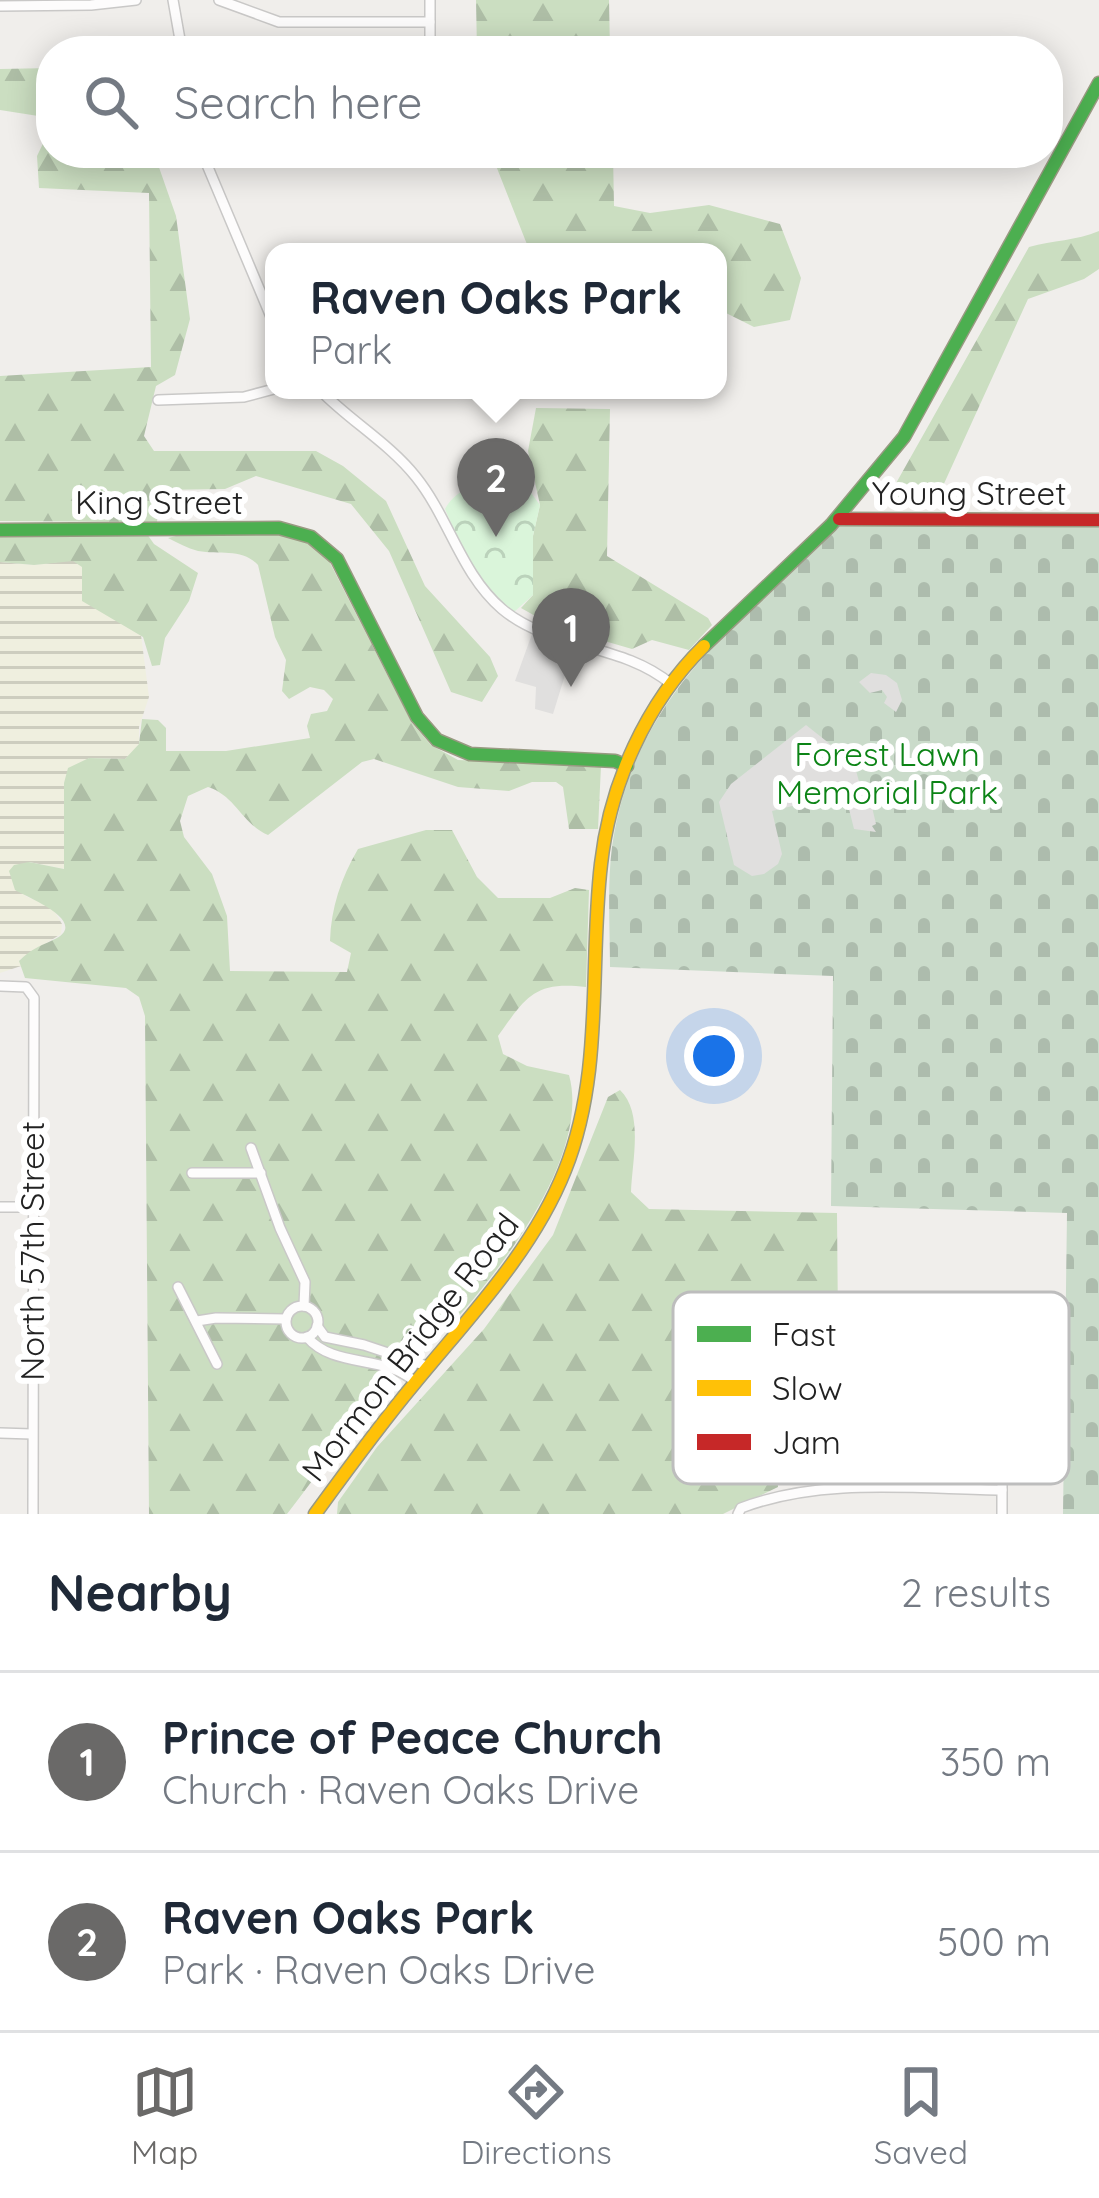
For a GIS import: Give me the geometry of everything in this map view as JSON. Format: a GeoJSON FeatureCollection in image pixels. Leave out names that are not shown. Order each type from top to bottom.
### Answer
{"type":"FeatureCollection","features":[{"type":"Feature","properties":{"kind":"main road","name":"Mormon Bridge Road"},"geometry":{"type":"LineString","coordinates":[[1063,148],[1099,83]]}},
{"type":"Feature","properties":{"kind":"main road","name":"Mormon Bridge Road"},"geometry":{"type":"LineString","coordinates":[[315,1514],[427,1366],[520,1258],[548,1211],[569,1160],[585,1094],[601,861],[607,826],[635,743],[671,684],[839,519],[904,437],[1052,168]]}},
{"type":"Feature","properties":{"kind":"main road","name":"Young Street"},"geometry":{"type":"LineString","coordinates":[[839,519],[1099,520]]}},
{"type":"Feature","properties":{"kind":"main road","name":"King Street"},"geometry":{"type":"LineString","coordinates":[[0,530],[279,528],[316,539],[337,559],[417,717],[435,738],[470,754],[615,761],[627,766]]}},
{"type":"Feature","properties":{"kind":"street"},"geometry":{"type":"LineString","coordinates":[[0,5],[136,0]]}},
{"type":"Feature","properties":{"kind":"street"},"geometry":{"type":"LineString","coordinates":[[173,0],[179,36]]}},
{"type":"Feature","properties":{"kind":"street"},"geometry":{"type":"LineString","coordinates":[[219,0],[279,22],[430,22]]}},
{"type":"Feature","properties":{"kind":"street"},"geometry":{"type":"LineString","coordinates":[[430,0],[430,36]]}},
{"type":"Feature","properties":{"kind":"street"},"geometry":{"type":"LineString","coordinates":[[208,168],[265,303]]}},
{"type":"Feature","properties":{"kind":"street"},"geometry":{"type":"LineString","coordinates":[[158,400],[244,397],[265,391]]}},
{"type":"Feature","properties":{"kind":"street"},"geometry":{"type":"LineString","coordinates":[[330,399],[414,473],[466,565],[502,608],[541,631],[632,659],[671,684]]}},
{"type":"Feature","properties":{"kind":"street","name":"North 57th Street"},"geometry":{"type":"LineString","coordinates":[[0,986],[29,989],[34,998],[33,1514]]}},
{"type":"Feature","properties":{"kind":"street"},"geometry":{"type":"LineString","coordinates":[[251,1148],[304,1282],[304,1306]]}},
{"type":"Feature","properties":{"kind":"street"},"geometry":{"type":"LineString","coordinates":[[193,1173],[260,1172]]}},
{"type":"Feature","properties":{"kind":"street"},"geometry":{"type":"LineString","coordinates":[[0,1207],[32,1208]]}},
{"type":"Feature","properties":{"kind":"street"},"geometry":{"type":"LineString","coordinates":[[178,1287],[217,1364]]}},
{"type":"Feature","properties":{"kind":"street"},"geometry":{"type":"LineString","coordinates":[[415,1382],[398,1370],[328,1353],[307,1337],[291,1334],[286,1319],[291,1310],[304,1306],[314,1312],[325,1336],[427,1366]]}},
{"type":"Feature","properties":{"kind":"street"},"geometry":{"type":"LineString","coordinates":[[197,1322],[286,1319]]}},
{"type":"Feature","properties":{"kind":"street"},"geometry":{"type":"LineString","coordinates":[[307,1337],[317,1326]]}},
{"type":"Feature","properties":{"kind":"street"},"geometry":{"type":"LineString","coordinates":[[0,1433],[32,1434]]}},
{"type":"Feature","properties":{"kind":"street"},"geometry":{"type":"LineString","coordinates":[[1001,1484],[1001,1514]]}},
{"type":"Feature","properties":{"kind":"street"},"geometry":{"type":"LineString","coordinates":[[738,1513],[755,1502],[808,1490],[1001,1490]]}},
{"type":"Feature","properties":{"kind":"green space"},"geometry":{"type":"Polygon","coordinates":[[[476,0],[609,0],[610,36],[477,36],[476,0]]]}},
{"type":"Feature","properties":{"kind":"green space"},"geometry":{"type":"Polygon","coordinates":[[[36,68],[36,116],[0,110],[0,69],[36,68]]]}},
{"type":"Feature","properties":{"kind":"green space"},"geometry":{"type":"Polygon","coordinates":[[[38,168],[159,168],[176,216],[190,319],[175,375],[156,386],[144,436],[154,451],[316,451],[343,466],[386,501],[425,586],[490,657],[498,676],[482,702],[451,692],[389,551],[351,504],[256,476],[225,489],[160,490],[157,522],[0,521],[0,376],[151,367],[149,193],[39,188],[38,168]]]}},
{"type":"Feature","properties":{"kind":"green space"},"geometry":{"type":"Polygon","coordinates":[[[497,168],[613,168],[614,206],[650,213],[709,205],[780,224],[801,278],[790,320],[754,327],[727,314],[727,243],[526,243],[497,168]]]}},
{"type":"Feature","properties":{"kind":"green space"},"geometry":{"type":"Polygon","coordinates":[[[1099,231],[1099,269],[1028,299],[937,499],[886,501],[1029,247],[1099,231]]]}},
{"type":"Feature","properties":{"kind":"green space"},"geometry":{"type":"Polygon","coordinates":[[[536,408],[610,409],[607,556],[708,618],[712,625],[689,650],[652,640],[632,649],[553,626],[521,608],[533,595],[533,536],[540,505],[528,451],[536,408]]]}},
{"type":"Feature","properties":{"kind":"green space"},"geometry":{"type":"Polygon","coordinates":[[[499,462],[510,464],[540,505],[533,536],[533,595],[514,612],[473,565],[445,509],[499,462]]]}},
{"type":"Feature","properties":{"kind":"green space","name":"Forest Lawn Memorial Park"},"geometry":{"type":"Polygon","coordinates":[[[843,523],[1099,524],[1099,1514],[1063,1514],[1063,1484],[1069,1484],[1067,1213],[831,1206],[833,976],[610,967],[612,847],[624,794],[642,746],[667,704],[730,628],[843,523]]]}},
{"type":"Feature","properties":{"kind":"green space"},"geometry":{"type":"Polygon","coordinates":[[[0,534],[147,534],[154,544],[198,573],[189,601],[165,638],[160,665],[152,666],[143,637],[82,601],[82,567],[73,561],[0,562],[0,534]]]}},
{"type":"Feature","properties":{"kind":"green space"},"geometry":{"type":"Polygon","coordinates":[[[278,535],[313,546],[327,557],[412,723],[431,745],[458,760],[601,766],[598,829],[569,829],[563,787],[556,782],[532,782],[509,791],[458,787],[374,759],[362,762],[268,835],[218,791],[208,787],[188,796],[180,821],[184,837],[212,874],[227,916],[230,971],[347,972],[351,953],[330,941],[331,929],[338,894],[358,849],[426,830],[452,830],[477,877],[498,898],[550,898],[575,888],[589,890],[586,987],[554,987],[533,995],[498,1036],[503,1054],[527,1066],[569,1075],[572,1108],[552,1180],[484,1285],[371,1405],[287,1514],[149,1514],[145,1016],[139,997],[126,988],[25,978],[19,961],[63,933],[65,925],[52,910],[15,890],[9,871],[29,862],[64,869],[68,768],[89,758],[125,759],[139,744],[142,719],[158,720],[166,728],[166,751],[226,751],[310,738],[311,714],[327,711],[333,699],[324,690],[310,687],[289,699],[282,691],[286,660],[275,637],[258,565],[245,556],[198,551],[168,538],[278,535]]]}},
{"type":"Feature","properties":{"kind":"green space"},"geometry":{"type":"Polygon","coordinates":[[[73,560],[82,566],[116,620],[141,635],[149,697],[139,744],[132,753],[125,759],[89,758],[64,783],[65,869],[29,862],[25,896],[52,907],[62,924],[61,934],[19,960],[21,966],[0,973],[0,562],[34,565],[73,560]]]}},
{"type":"Feature","properties":{"kind":"green space"},"geometry":{"type":"Polygon","coordinates":[[[620,1090],[632,1111],[631,1192],[649,1209],[837,1213],[838,1292],[673,1292],[673,1484],[778,1487],[723,1514],[337,1514],[338,1502],[377,1447],[484,1329],[553,1235],[608,1097],[620,1090]]]}},
{"type":"Feature","properties":{"kind":"shaded area"},"geometry":{"type":"Polygon","coordinates":[[[532,634],[574,646],[553,714],[535,709],[536,687],[515,681],[532,634]]]}},
{"type":"Feature","properties":{"kind":"shaded area"},"geometry":{"type":"Polygon","coordinates":[[[871,673],[897,683],[902,700],[896,712],[884,703],[887,697],[882,690],[870,693],[859,682],[871,673]]]}},
{"type":"Feature","properties":{"kind":"shaded area"},"geometry":{"type":"Polygon","coordinates":[[[806,725],[854,763],[861,789],[868,790],[876,832],[854,829],[845,793],[772,811],[782,854],[778,864],[752,876],[734,865],[719,802],[731,784],[806,725]]]}},
{"type":"Feature","properties":{"kind":"traffic: fast"},"geometry":{"type":"LineString","coordinates":[[1063,148],[1099,83]]}},
{"type":"Feature","properties":{"kind":"traffic: fast"},"geometry":{"type":"LineString","coordinates":[[704,646],[831,525],[904,437],[1052,168]]}},
{"type":"Feature","properties":{"kind":"traffic: fast"},"geometry":{"type":"LineString","coordinates":[[0,530],[279,528],[311,537],[337,559],[417,717],[437,740],[470,754],[615,761],[627,766]]}},
{"type":"Feature","properties":{"kind":"traffic: slow"},"geometry":{"type":"LineString","coordinates":[[315,1514],[518,1256],[552,1200],[577,1133],[585,1095],[601,864],[613,804],[648,719],[704,646]]}},
{"type":"Feature","properties":{"kind":"traffic: jam"},"geometry":{"type":"LineString","coordinates":[[839,519],[1099,520]]}},
{"type":"Feature","properties":{"kind":"place","name":"Raven Oaks Park"},"geometry":{"type":"Point","coordinates":[496,537]}},
{"type":"Feature","properties":{"kind":"place","name":"Prince of Peace Church"},"geometry":{"type":"Point","coordinates":[571,687]}}]}
